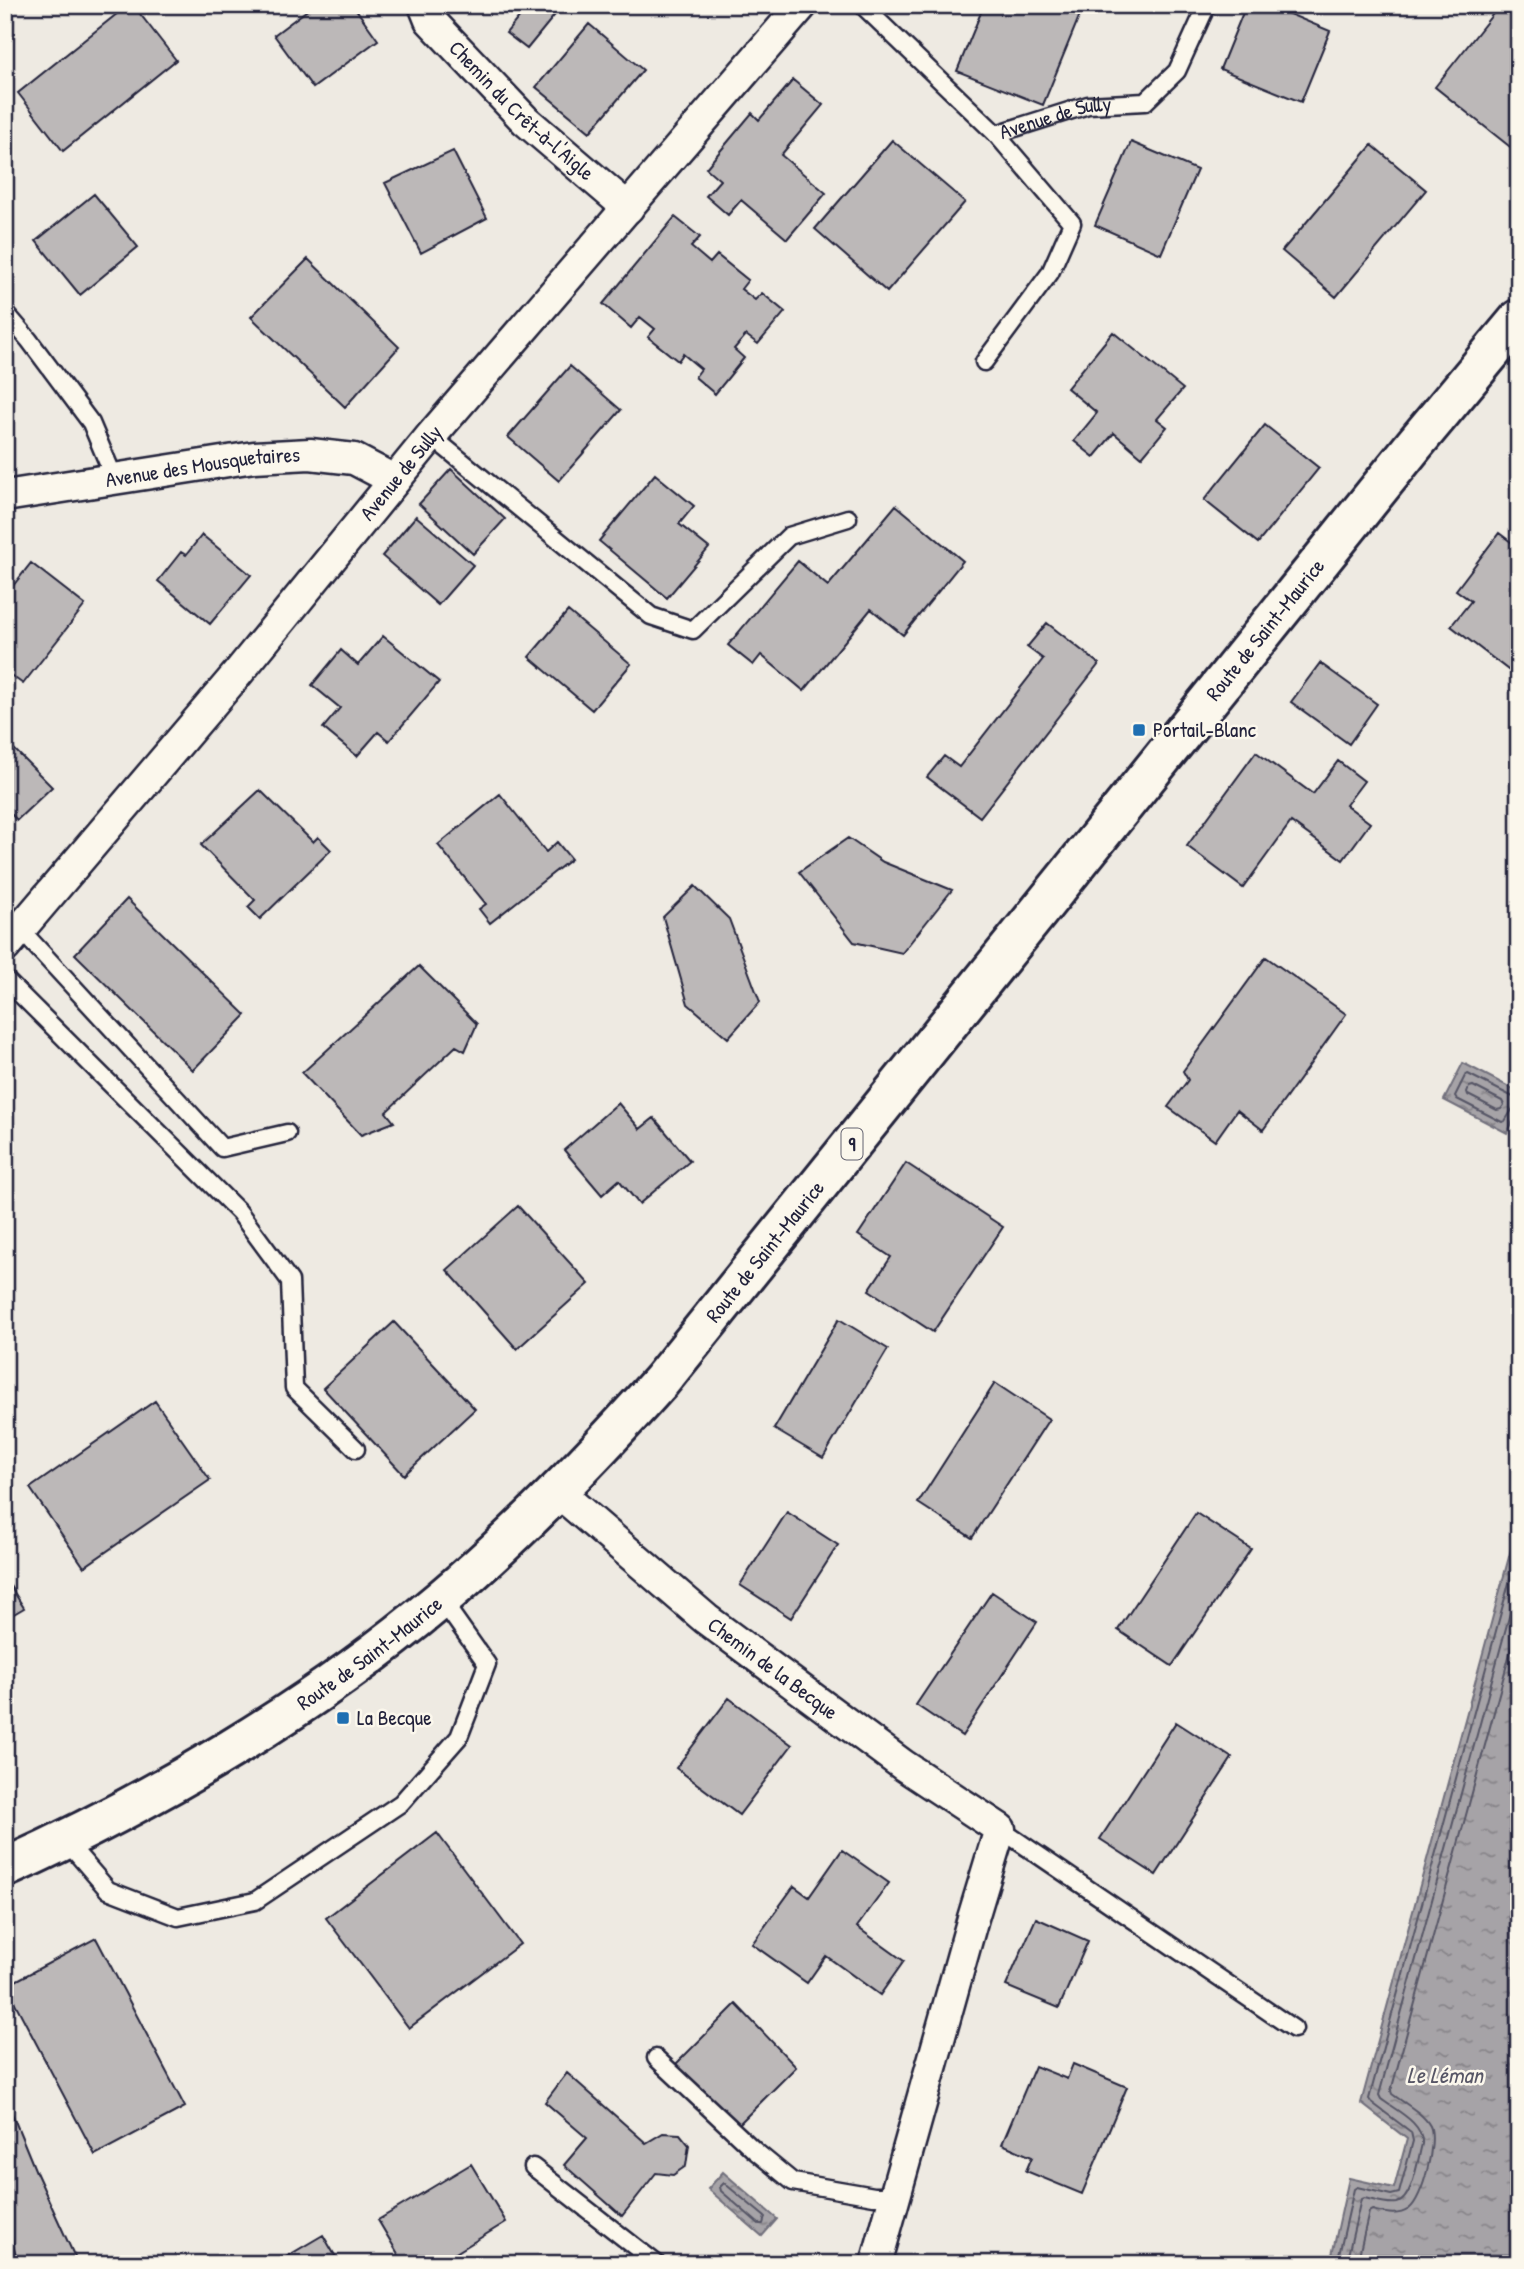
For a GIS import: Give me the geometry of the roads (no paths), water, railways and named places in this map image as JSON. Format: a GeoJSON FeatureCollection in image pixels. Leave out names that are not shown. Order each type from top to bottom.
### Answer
{"type":"FeatureCollection","features":[{"type":"Feature","properties":{"kind":"main road","name":"Route de Saint-Maurice"},"geometry":{"type":"LineString","coordinates":[[5,1868],[66,1841],[137,1804],[267,1726],[332,1682],[441,1599],[558,1492],[661,1381],[1519,318]]}},
{"type":"Feature","properties":{"kind":"street","name":"Chemin du Crêt-à-l'Aigle"},"geometry":{"type":"LineString","coordinates":[[424,5],[430,20],[524,120],[628,208]]}},
{"type":"Feature","properties":{"kind":"street","name":"Avenue de Sully"},"geometry":{"type":"LineString","coordinates":[[13,938],[238,674],[431,436],[802,5]]}},
{"type":"Feature","properties":{"kind":"street","name":"Avenue des Mousquetaires"},"geometry":{"type":"LineString","coordinates":[[5,496],[254,457],[310,454],[355,459],[394,480]]}},
{"type":"Feature","properties":{"kind":"street","name":"Chemin de la Becque"},"geometry":{"type":"LineString","coordinates":[[558,1492],[706,1619],[903,1765],[1000,1829]]}},
{"type":"Feature","properties":{"kind":"street"},"geometry":{"type":"LineString","coordinates":[[876,2264],[1000,1829]]}},
{"type":"Feature","properties":{"kind":"lane","name":"Avenue de Sully"},"geometry":{"type":"LineString","coordinates":[[862,5],[996,134],[1088,104],[1145,102],[1178,71],[1207,5]]}},
{"type":"Feature","properties":{"kind":"lane"},"geometry":{"type":"LineString","coordinates":[[984,362],[1050,273],[1072,223],[996,134]]}},
{"type":"Feature","properties":{"kind":"lane"},"geometry":{"type":"LineString","coordinates":[[5,312],[92,423],[115,480]]}},
{"type":"Feature","properties":{"kind":"lane"},"geometry":{"type":"LineString","coordinates":[[431,436],[652,616],[693,630],[789,536],[848,518]]}},
{"type":"Feature","properties":{"kind":"lane"},"geometry":{"type":"LineString","coordinates":[[13,938],[222,1148],[287,1133]]}},
{"type":"Feature","properties":{"kind":"lane"},"geometry":{"type":"LineString","coordinates":[[5,979],[239,1212],[290,1280],[294,1388],[356,1449]]}},
{"type":"Feature","properties":{"kind":"lane"},"geometry":{"type":"LineString","coordinates":[[66,1841],[108,1890],[178,1917],[255,1901],[401,1803],[459,1737],[487,1664],[441,1599]]}},
{"type":"Feature","properties":{"kind":"lane","name":"Chemin de la Becque"},"geometry":{"type":"LineString","coordinates":[[1000,1829],[1294,2029]]}},
{"type":"Feature","properties":{"kind":"lane"},"geometry":{"type":"LineString","coordinates":[[656,2058],[754,2150],[793,2182],[874,2196],[895,2196]]}},
{"type":"Feature","properties":{"kind":"lane"},"geometry":{"type":"LineString","coordinates":[[533,2167],[657,2264]]}},
{"type":"Feature","properties":{"kind":"water"},"geometry":{"type":"Polygon","coordinates":[[[1463,1063],[1519,1092],[1519,1110],[1507,1133],[1444,1100],[1463,1063]]]}},
{"type":"Feature","properties":{"kind":"water","name":"Le Léman"},"geometry":{"type":"Polygon","coordinates":[[[1519,1520],[1519,2264],[1330,2264],[1349,2178],[1394,2188],[1407,2139],[1361,2103],[1519,1520]]]}},
{"type":"Feature","properties":{"kind":"water"},"geometry":{"type":"Polygon","coordinates":[[[723,2172],[777,2219],[762,2236],[708,2189],[723,2172]]]}},
{"type":"Feature","properties":{"kind":"place","name":"Portail-Blanc"},"geometry":{"type":"Point","coordinates":[1139,730]}},
{"type":"Feature","properties":{"kind":"place","name":"La Becque"},"geometry":{"type":"Point","coordinates":[343,1718]}}]}
